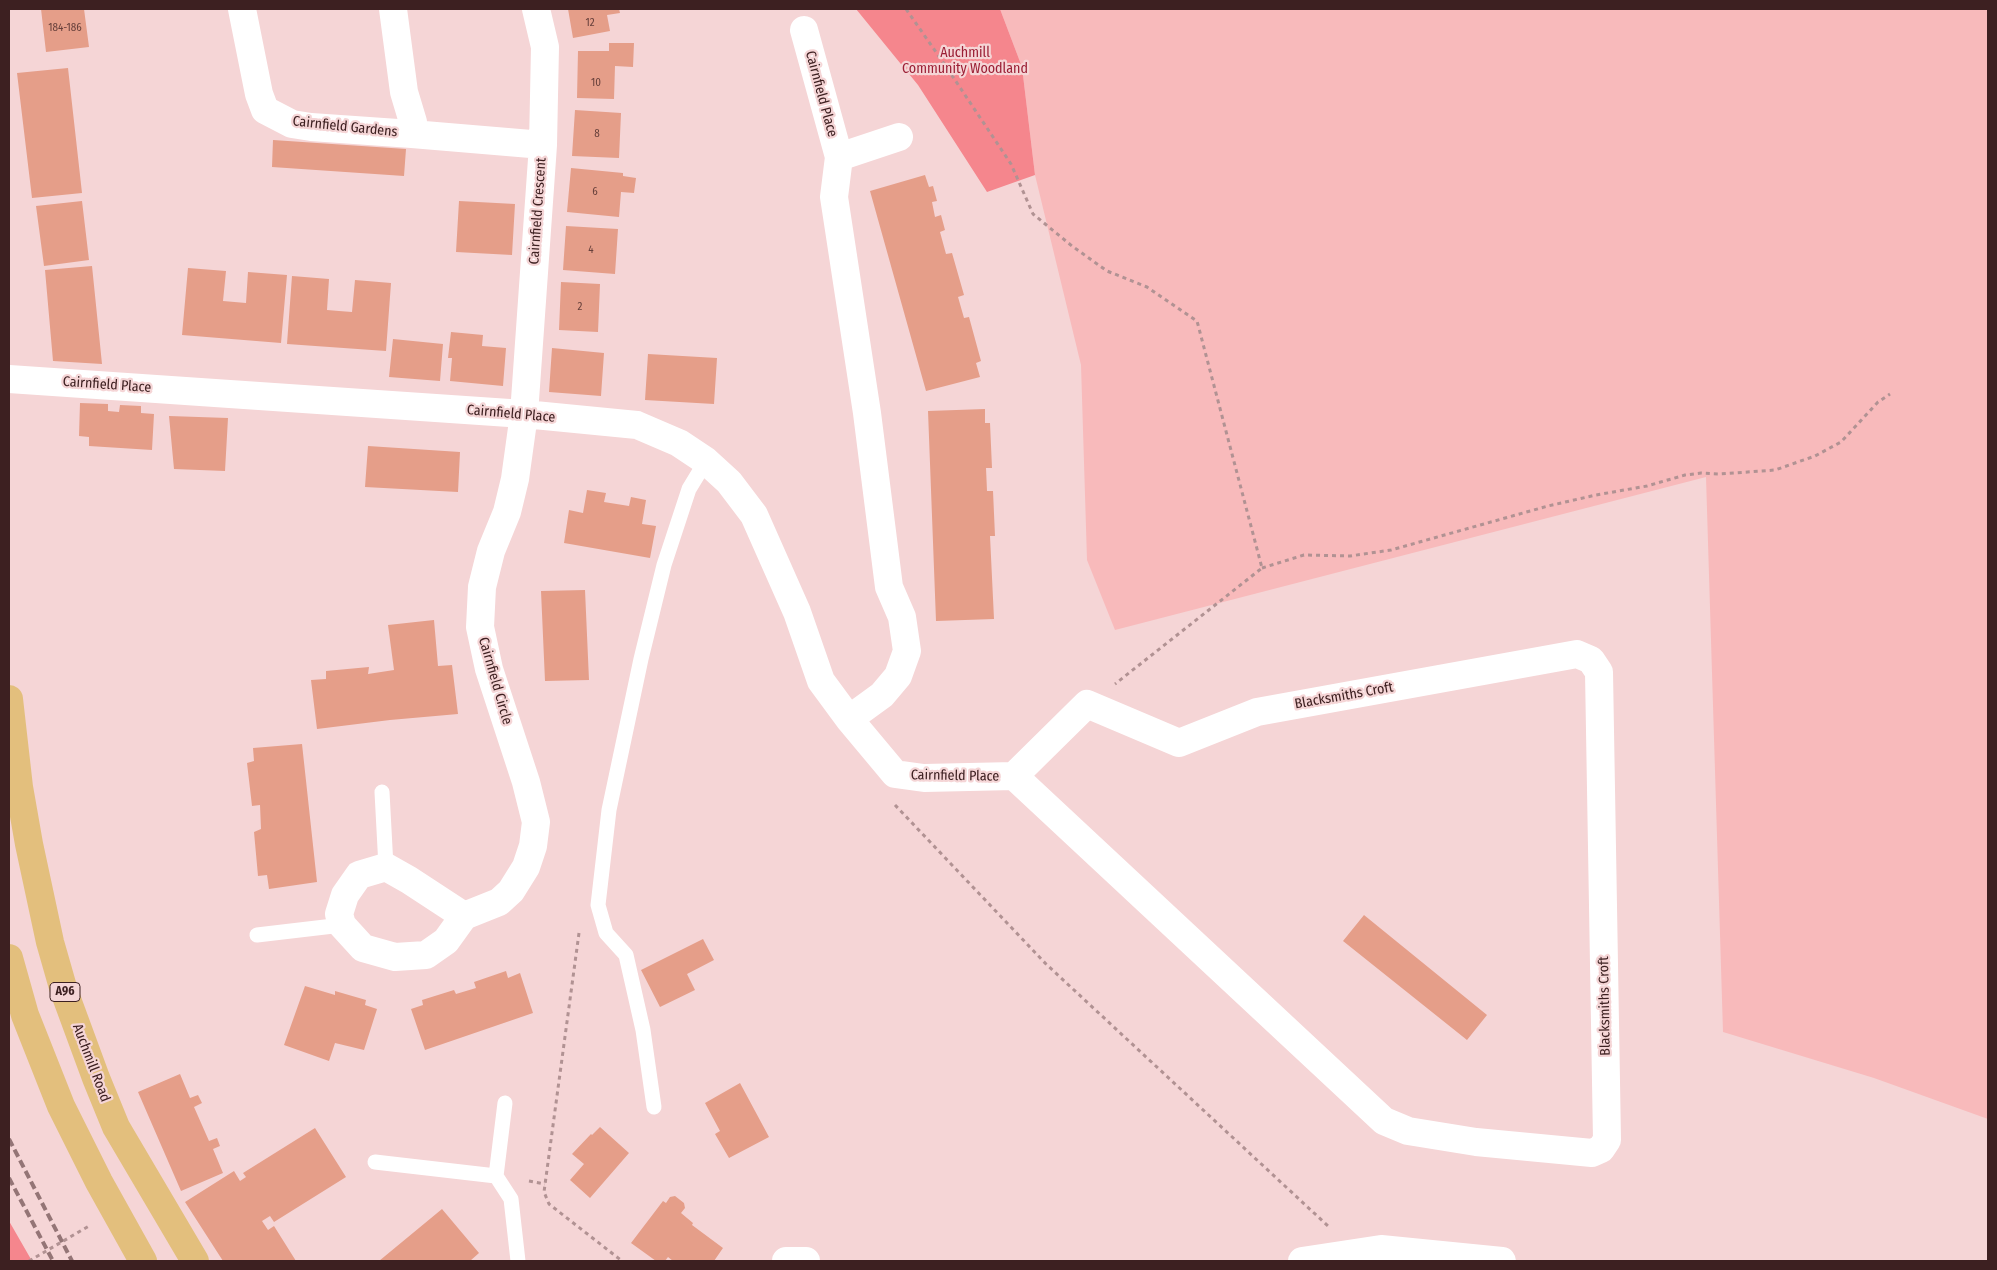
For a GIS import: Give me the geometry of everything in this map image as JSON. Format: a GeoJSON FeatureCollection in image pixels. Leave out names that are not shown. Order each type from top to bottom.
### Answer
{"type":"FeatureCollection","features":[{"type":"Feature","properties":{"kind":"main road","name":"Auchmill Road"},"geometry":{"type":"LineString","coordinates":[[9,698],[19,787],[30,853],[50,942],[64,991],[116,1127],[194,1261]]}},
{"type":"Feature","properties":{"kind":"main road"},"geometry":{"type":"LineString","coordinates":[[9,958],[25,1015],[61,1106],[90,1166],[143,1261]]}},
{"type":"Feature","properties":{"kind":"street","name":"Cairnfield Gardens"},"geometry":{"type":"LineString","coordinates":[[242,9],[259,94],[265,110],[292,124],[543,145]]}},
{"type":"Feature","properties":{"kind":"street","name":"Cairnfield Gardens"},"geometry":{"type":"LineString","coordinates":[[393,9],[404,92],[413,122],[412,134]]}},
{"type":"Feature","properties":{"kind":"street","name":"Cairnfield Crescent"},"geometry":{"type":"LineString","coordinates":[[524,414],[543,145],[545,46],[536,9]]}},
{"type":"Feature","properties":{"kind":"street","name":"Cairnfield Place"},"geometry":{"type":"LineString","coordinates":[[804,30],[839,157],[834,197],[867,413],[889,588],[902,617],[907,651],[898,676],[882,695],[849,719]]}},
{"type":"Feature","properties":{"kind":"street"},"geometry":{"type":"LineString","coordinates":[[839,157],[899,137]]}},
{"type":"Feature","properties":{"kind":"street","name":"Cairnfield Place"},"geometry":{"type":"LineString","coordinates":[[9,379],[524,414],[637,425],[679,443],[706,461],[729,482],[754,515],[797,612],[821,681],[849,719],[896,774],[924,778],[1014,776],[1087,704]]}},
{"type":"Feature","properties":{"kind":"street","name":"Cairnfield Circle"},"geometry":{"type":"LineString","coordinates":[[464,916],[499,902],[511,891],[526,867],[533,846],[536,822],[526,782],[489,669],[480,627],[482,587],[491,551],[507,512],[515,479],[524,414]]}},
{"type":"Feature","properties":{"kind":"street","name":"Blacksmiths Croft"},"geometry":{"type":"LineString","coordinates":[[1014,776],[1384,1121],[1408,1131],[1476,1142],[1592,1153],[1601,1148],[1608,1140],[1600,682],[1599,672],[1591,660],[1577,654],[1257,712],[1179,743],[1087,704]]}},
{"type":"Feature","properties":{"kind":"street"},"geometry":{"type":"LineString","coordinates":[[386,867],[464,916],[446,941],[426,955],[395,957],[363,948],[342,925],[339,914],[345,895],[359,875],[386,867]]}},
{"type":"Feature","properties":{"kind":"street"},"geometry":{"type":"LineString","coordinates":[[1302,1261],[1369,1251],[1502,1261]]}},
{"type":"Feature","properties":{"kind":"street"},"geometry":{"type":"LineString","coordinates":[[786,1261],[806,1261]]}},
{"type":"Feature","properties":{"kind":"lane"},"geometry":{"type":"LineString","coordinates":[[654,1107],[643,1030],[626,955],[606,932],[598,905],[608,810],[643,650],[664,565],[689,489],[706,461]]}},
{"type":"Feature","properties":{"kind":"lane"},"geometry":{"type":"LineString","coordinates":[[382,792],[386,867]]}},
{"type":"Feature","properties":{"kind":"lane"},"geometry":{"type":"LineString","coordinates":[[257,935],[342,925]]}},
{"type":"Feature","properties":{"kind":"lane"},"geometry":{"type":"LineString","coordinates":[[505,1103],[496,1176],[512,1198],[518,1261]]}},
{"type":"Feature","properties":{"kind":"lane"},"geometry":{"type":"LineString","coordinates":[[375,1162],[496,1176]]}},
{"type":"Feature","properties":{"kind":"path"},"geometry":{"type":"LineString","coordinates":[[906,9],[1011,164],[1034,214],[1072,246],[1107,271],[1147,287],[1198,321],[1262,568]]}},
{"type":"Feature","properties":{"kind":"path"},"geometry":{"type":"LineString","coordinates":[[1087,704],[1262,568],[1304,555],[1350,556],[1391,550],[1548,506],[1647,486],[1685,475],[1775,470],[1815,456],[1841,442],[1878,402],[1890,394]]}},
{"type":"Feature","properties":{"kind":"path"},"geometry":{"type":"LineString","coordinates":[[896,774],[884,794],[1046,964],[1369,1251]]}},
{"type":"Feature","properties":{"kind":"path"},"geometry":{"type":"LineString","coordinates":[[598,905],[581,922],[544,1192],[549,1204],[622,1261]]}},
{"type":"Feature","properties":{"kind":"path"},"geometry":{"type":"LineString","coordinates":[[29,1261],[98,1221]]}},
{"type":"Feature","properties":{"kind":"shaded area"},"geometry":{"type":"Polygon","coordinates":[[[1000,9],[1988,9],[1988,1119],[1874,1078],[1723,1032],[1706,477],[1115,630],[1087,560],[1081,365],[1035,175],[1022,67],[1000,9]]]}},
{"type":"Feature","properties":{"kind":"green space","name":"Auchmill Community Woodland"},"geometry":{"type":"Polygon","coordinates":[[[856,9],[1000,9],[1022,67],[1035,175],[987,192],[918,85],[856,9]]]}},
{"type":"Feature","properties":{"kind":"green space"},"geometry":{"type":"Polygon","coordinates":[[[9,1221],[32,1261],[9,1261],[9,1221]]]}},
{"type":"Feature","properties":{"kind":"building"},"geometry":{"type":"Polygon","coordinates":[[[41,9],[84,9],[89,47],[46,52],[41,9]]]}},
{"type":"Feature","properties":{"kind":"building"},"geometry":{"type":"Polygon","coordinates":[[[568,9],[619,9],[620,13],[607,15],[610,31],[573,38],[568,9]]]}},
{"type":"Feature","properties":{"kind":"building"},"geometry":{"type":"Polygon","coordinates":[[[609,43],[634,43],[633,67],[615,66],[614,99],[577,98],[578,51],[609,51],[609,43]]]}},
{"type":"Feature","properties":{"kind":"building"},"geometry":{"type":"Polygon","coordinates":[[[68,68],[82,193],[32,198],[17,73],[68,68]]]}},
{"type":"Feature","properties":{"kind":"building"},"geometry":{"type":"Polygon","coordinates":[[[575,110],[621,113],[619,158],[572,156],[575,110]]]}},
{"type":"Feature","properties":{"kind":"building"},"geometry":{"type":"Polygon","coordinates":[[[273,140],[406,149],[404,176],[272,167],[273,140]]]}},
{"type":"Feature","properties":{"kind":"building"},"geometry":{"type":"Polygon","coordinates":[[[571,168],[623,173],[623,176],[636,178],[634,193],[621,192],[619,217],[567,212],[571,168]]]}},
{"type":"Feature","properties":{"kind":"building"},"geometry":{"type":"Polygon","coordinates":[[[925,175],[929,187],[933,186],[937,201],[932,202],[935,217],[941,215],[945,230],[940,232],[946,254],[952,253],[964,295],[958,297],[964,318],[969,317],[981,361],[976,363],[980,377],[926,391],[870,191],[925,175]]]}},
{"type":"Feature","properties":{"kind":"building"},"geometry":{"type":"Polygon","coordinates":[[[82,201],[89,260],[44,266],[36,206],[82,201]]]}},
{"type":"Feature","properties":{"kind":"building"},"geometry":{"type":"Polygon","coordinates":[[[459,201],[515,204],[512,255],[456,252],[459,201]]]}},
{"type":"Feature","properties":{"kind":"building"},"geometry":{"type":"Polygon","coordinates":[[[566,226],[618,229],[615,274],[563,270],[566,226]]]}},
{"type":"Feature","properties":{"kind":"building"},"geometry":{"type":"Polygon","coordinates":[[[92,266],[102,364],[53,361],[45,270],[92,266]]]}},
{"type":"Feature","properties":{"kind":"building"},"geometry":{"type":"Polygon","coordinates":[[[188,268],[226,271],[223,301],[246,303],[248,272],[287,275],[281,343],[182,335],[188,268]]]}},
{"type":"Feature","properties":{"kind":"building"},"geometry":{"type":"Polygon","coordinates":[[[292,276],[329,279],[327,310],[352,312],[355,280],[391,283],[386,351],[287,344],[292,276]]]}},
{"type":"Feature","properties":{"kind":"building"},"geometry":{"type":"Polygon","coordinates":[[[561,282],[600,284],[598,332],[559,330],[561,282]]]}},
{"type":"Feature","properties":{"kind":"building"},"geometry":{"type":"Polygon","coordinates":[[[451,332],[483,335],[482,346],[506,348],[503,386],[450,381],[452,358],[448,358],[451,332]]]}},
{"type":"Feature","properties":{"kind":"building"},"geometry":{"type":"Polygon","coordinates":[[[393,339],[443,344],[440,381],[389,377],[393,339]]]}},
{"type":"Feature","properties":{"kind":"building"},"geometry":{"type":"Polygon","coordinates":[[[552,348],[604,353],[601,396],[549,392],[552,348]]]}},
{"type":"Feature","properties":{"kind":"building"},"geometry":{"type":"Polygon","coordinates":[[[648,354],[717,358],[714,404],[645,400],[648,354]]]}},
{"type":"Feature","properties":{"kind":"building"},"geometry":{"type":"Polygon","coordinates":[[[80,403],[108,404],[108,411],[119,412],[120,405],[141,406],[141,413],[154,414],[152,450],[89,446],[89,437],[79,436],[80,403]]]}},
{"type":"Feature","properties":{"kind":"building"},"geometry":{"type":"Polygon","coordinates":[[[985,409],[985,423],[990,423],[992,468],[986,468],[987,491],[993,491],[995,536],[990,536],[994,619],[936,621],[928,411],[985,409]]]}},
{"type":"Feature","properties":{"kind":"building"},"geometry":{"type":"Polygon","coordinates":[[[169,416],[228,418],[225,471],[174,469],[169,416]]]}},
{"type":"Feature","properties":{"kind":"building"},"geometry":{"type":"Polygon","coordinates":[[[368,446],[460,452],[458,492],[365,487],[368,446]]]}},
{"type":"Feature","properties":{"kind":"building"},"geometry":{"type":"Polygon","coordinates":[[[587,490],[606,493],[604,502],[629,506],[631,497],[646,500],[642,524],[656,526],[650,558],[564,543],[569,510],[583,513],[587,490]]]}},
{"type":"Feature","properties":{"kind":"building"},"geometry":{"type":"Polygon","coordinates":[[[585,590],[589,680],[545,681],[541,591],[585,590]]]}},
{"type":"Feature","properties":{"kind":"building"},"geometry":{"type":"Polygon","coordinates":[[[434,620],[438,666],[452,665],[458,714],[317,729],[311,680],[326,679],[326,671],[369,667],[368,674],[394,670],[388,625],[434,620]]]}},
{"type":"Feature","properties":{"kind":"building"},"geometry":{"type":"Polygon","coordinates":[[[302,744],[317,882],[269,889],[267,875],[258,876],[254,832],[261,829],[260,805],[252,806],[247,763],[254,761],[253,748],[302,744]]]}},
{"type":"Feature","properties":{"kind":"building"},"geometry":{"type":"Polygon","coordinates":[[[1364,915],[1487,1015],[1467,1040],[1343,941],[1364,915]]]}},
{"type":"Feature","properties":{"kind":"building"},"geometry":{"type":"Polygon","coordinates":[[[703,939],[714,960],[687,974],[695,990],[660,1007],[641,970],[703,939]]]}},
{"type":"Feature","properties":{"kind":"building"},"geometry":{"type":"Polygon","coordinates":[[[506,971],[508,978],[520,973],[533,1013],[425,1050],[411,1009],[423,1005],[422,1000],[454,990],[456,994],[476,988],[474,982],[506,971]]]}},
{"type":"Feature","properties":{"kind":"building"},"geometry":{"type":"Polygon","coordinates":[[[305,986],[335,995],[335,991],[366,1000],[365,1005],[377,1009],[364,1050],[335,1043],[329,1061],[284,1045],[305,986]]]}},
{"type":"Feature","properties":{"kind":"building"},"geometry":{"type":"Polygon","coordinates":[[[180,1074],[190,1098],[198,1095],[202,1103],[194,1107],[209,1141],[217,1138],[220,1146],[213,1149],[223,1173],[181,1191],[138,1092],[180,1074]]]}},
{"type":"Feature","properties":{"kind":"building"},"geometry":{"type":"Polygon","coordinates":[[[740,1083],[769,1137],[729,1158],[715,1134],[720,1131],[705,1103],[740,1083]]]}},
{"type":"Feature","properties":{"kind":"building"},"geometry":{"type":"Polygon","coordinates":[[[600,1127],[629,1153],[590,1198],[570,1180],[584,1164],[572,1154],[600,1127]]]}},
{"type":"Feature","properties":{"kind":"building"},"geometry":{"type":"Polygon","coordinates":[[[315,1128],[346,1177],[274,1222],[270,1216],[262,1221],[268,1230],[274,1226],[296,1261],[223,1261],[185,1202],[234,1171],[240,1181],[246,1177],[243,1173],[315,1128]]]}},
{"type":"Feature","properties":{"kind":"building"},"geometry":{"type":"Polygon","coordinates":[[[675,1196],[684,1203],[685,1208],[681,1213],[693,1223],[692,1225],[723,1248],[714,1261],[673,1261],[668,1257],[665,1261],[656,1261],[631,1243],[663,1201],[666,1203],[670,1197],[675,1196]]]}},
{"type":"Feature","properties":{"kind":"building"},"geometry":{"type":"Polygon","coordinates":[[[442,1209],[479,1253],[470,1261],[379,1261],[442,1209]]]}},
{"type":"Feature","properties":{"kind":"railway"},"geometry":{"type":"LineString","coordinates":[[9,1139],[72,1261]]}},
{"type":"Feature","properties":{"kind":"railway"},"geometry":{"type":"LineString","coordinates":[[9,1178],[53,1261]]}}]}
